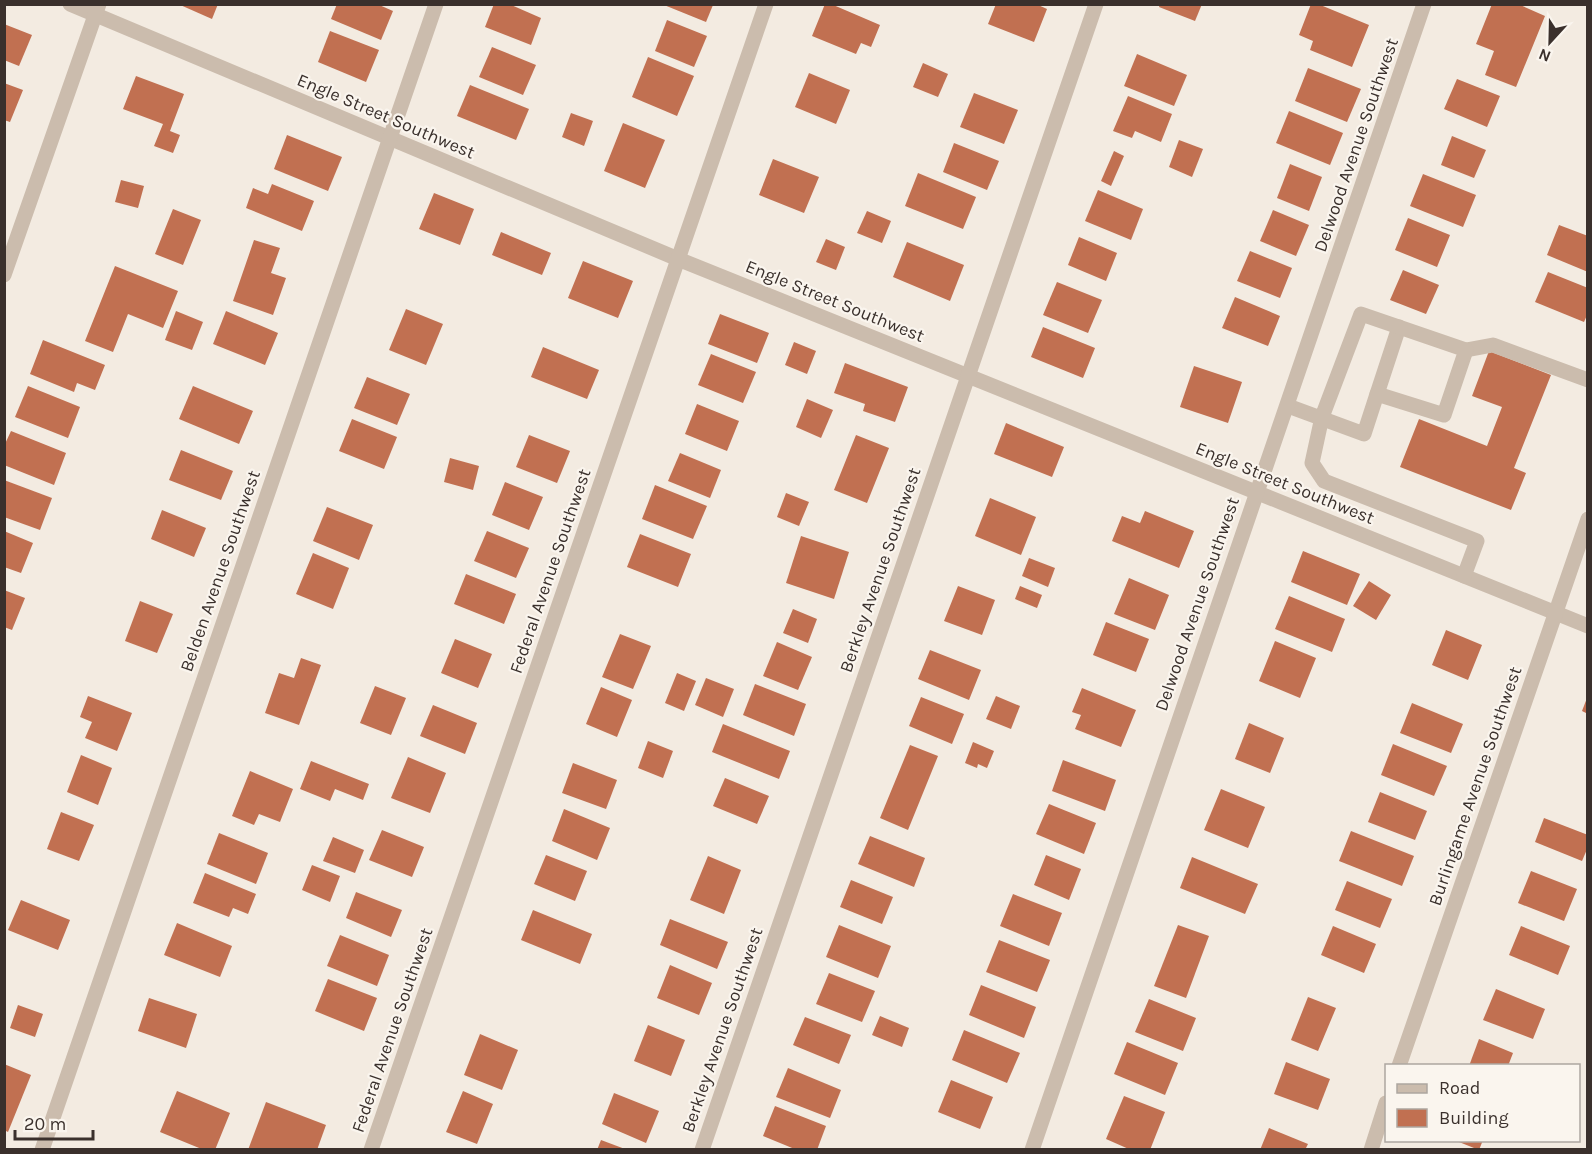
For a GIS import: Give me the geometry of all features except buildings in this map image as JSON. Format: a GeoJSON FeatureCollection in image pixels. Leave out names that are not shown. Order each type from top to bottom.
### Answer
{"type":"FeatureCollection","features":[{"type":"Feature","properties":{"kind":"street","name":"Engle Street Southwest"},"geometry":{"type":"LineString","coordinates":[[70,4],[97,10],[389,139],[1587,626]]}},
{"type":"Feature","properties":{"kind":"street","name":"Belden Avenue Southwest"},"geometry":{"type":"LineString","coordinates":[[42,1149],[436,4]]}},
{"type":"Feature","properties":{"kind":"street","name":"Federal Avenue Southwest"},"geometry":{"type":"LineString","coordinates":[[371,1149],[766,4]]}},
{"type":"Feature","properties":{"kind":"street","name":"Berkley Avenue Southwest"},"geometry":{"type":"LineString","coordinates":[[702,1149],[1096,4]]}},
{"type":"Feature","properties":{"kind":"street","name":"Delwood Avenue Southwest"},"geometry":{"type":"LineString","coordinates":[[1032,1149],[1424,4]]}},
{"type":"Feature","properties":{"kind":"street"},"geometry":{"type":"LineString","coordinates":[[4,275],[97,10]]}},
{"type":"Feature","properties":{"kind":"street"},"geometry":{"type":"LineString","coordinates":[[1464,576],[1477,541],[1324,481],[1312,463],[1322,417],[1361,314],[1466,350],[1493,345],[1587,380]]}},
{"type":"Feature","properties":{"kind":"street"},"geometry":{"type":"LineString","coordinates":[[1288,406],[1364,434],[1399,327]]}},
{"type":"Feature","properties":{"kind":"street"},"geometry":{"type":"LineString","coordinates":[[1377,394],[1444,415],[1466,350]]}},
{"type":"Feature","properties":{"kind":"street","name":"Burlingame Avenue Southwest"},"geometry":{"type":"LineString","coordinates":[[1400,1064],[1587,519]]}},
{"type":"Feature","properties":{"kind":"street"},"geometry":{"type":"LineString","coordinates":[[1371,1149],[1385,1106]]}}]}
